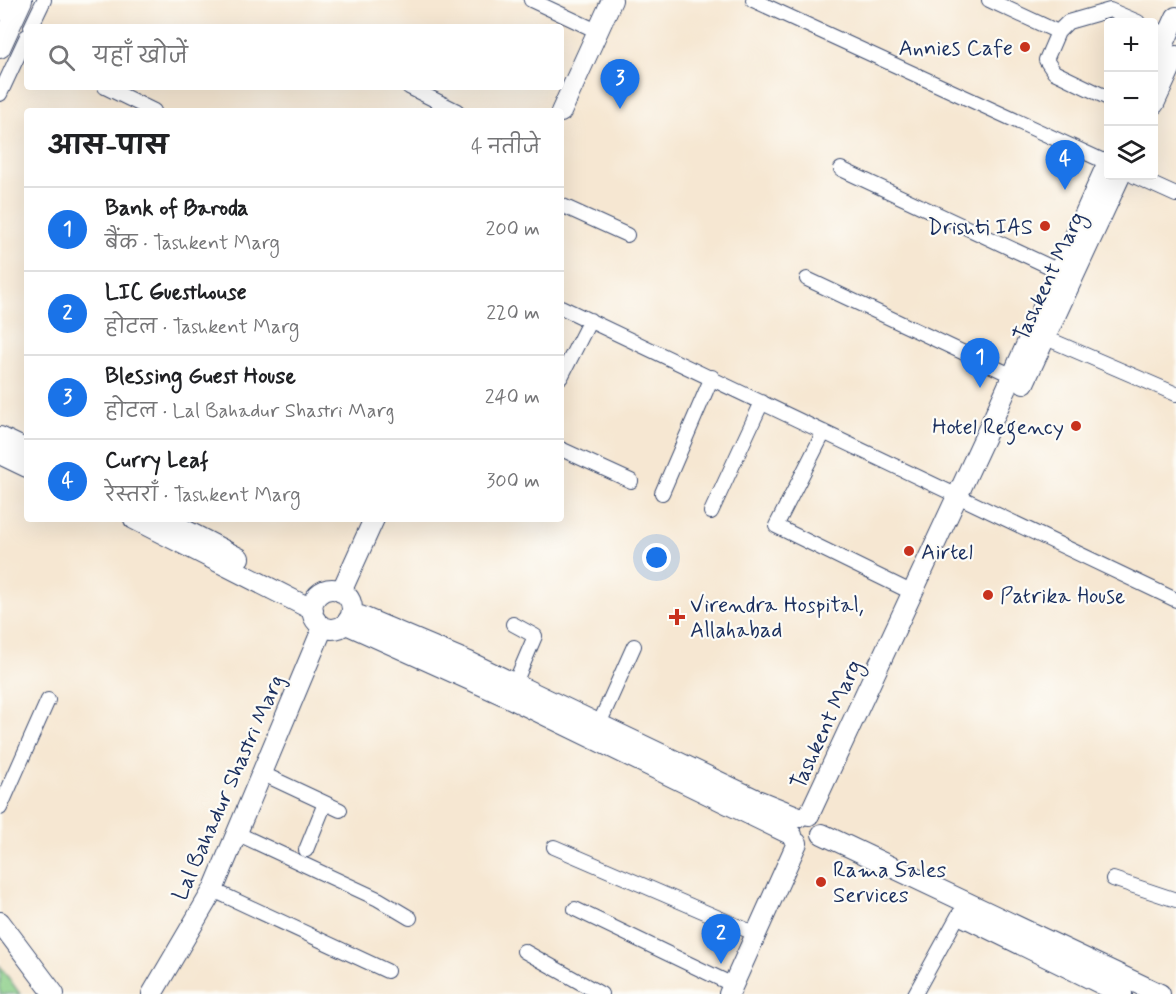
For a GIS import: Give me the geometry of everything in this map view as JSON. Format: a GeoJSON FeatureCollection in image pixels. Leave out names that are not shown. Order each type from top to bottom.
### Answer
{"type":"FeatureCollection","features":[{"type":"Feature","properties":{"kind":"street"},"geometry":{"type":"LineString","coordinates":[[0,10],[4,0]]}},
{"type":"Feature","properties":{"kind":"street"},"geometry":{"type":"LineString","coordinates":[[0,94],[22,0]]}},
{"type":"Feature","properties":{"kind":"street"},"geometry":{"type":"LineString","coordinates":[[32,24],[44,0]]}},
{"type":"Feature","properties":{"kind":"street"},"geometry":{"type":"LineString","coordinates":[[531,0],[597,31]]}},
{"type":"Feature","properties":{"kind":"street"},"geometry":{"type":"LineString","coordinates":[[563,108],[612,0]]}},
{"type":"Feature","properties":{"kind":"street"},"geometry":{"type":"LineString","coordinates":[[753,0],[1104,161]]}},
{"type":"Feature","properties":{"kind":"street"},"geometry":{"type":"LineString","coordinates":[[988,0],[1058,32]]}},
{"type":"Feature","properties":{"kind":"street"},"geometry":{"type":"LineString","coordinates":[[1104,96],[1054,72],[1046,60],[1058,32],[1068,22],[1107,5],[1131,18]]}},
{"type":"Feature","properties":{"kind":"street"},"geometry":{"type":"LineString","coordinates":[[1161,32],[1176,17]]}},
{"type":"Feature","properties":{"kind":"street"},"geometry":{"type":"LineString","coordinates":[[1158,95],[1176,56]]}},
{"type":"Feature","properties":{"kind":"street"},"geometry":{"type":"LineString","coordinates":[[111,90],[148,108]]}},
{"type":"Feature","properties":{"kind":"street"},"geometry":{"type":"LineString","coordinates":[[415,90],[448,108]]}},
{"type":"Feature","properties":{"kind":"street"},"geometry":{"type":"LineString","coordinates":[[841,169],[1059,271]]}},
{"type":"Feature","properties":{"kind":"street","name":"Tashkent Marg"},"geometry":{"type":"LineString","coordinates":[[734,991],[963,497],[1013,376],[1104,172]]}},
{"type":"Feature","properties":{"kind":"street","name":"Tashkent Marg"},"geometry":{"type":"LineString","coordinates":[[734,991],[756,934],[808,832],[913,592],[1046,338],[1118,180]]}},
{"type":"Feature","properties":{"kind":"street"},"geometry":{"type":"LineString","coordinates":[[1143,180],[1176,195]]}},
{"type":"Feature","properties":{"kind":"street"},"geometry":{"type":"LineString","coordinates":[[564,206],[627,235]]}},
{"type":"Feature","properties":{"kind":"street"},"geometry":{"type":"LineString","coordinates":[[807,279],[1013,376]]}},
{"type":"Feature","properties":{"kind":"street"},"geometry":{"type":"LineString","coordinates":[[564,307],[1176,600]]}},
{"type":"Feature","properties":{"kind":"street"},"geometry":{"type":"LineString","coordinates":[[564,371],[590,320]]}},
{"type":"Feature","properties":{"kind":"street"},"geometry":{"type":"LineString","coordinates":[[1046,338],[1176,394]]}},
{"type":"Feature","properties":{"kind":"street"},"geometry":{"type":"LineString","coordinates":[[662,493],[712,377]]}},
{"type":"Feature","properties":{"kind":"street"},"geometry":{"type":"LineString","coordinates":[[711,512],[762,402]]}},
{"type":"Feature","properties":{"kind":"street"},"geometry":{"type":"LineString","coordinates":[[825,432],[776,526],[913,592]]}},
{"type":"Feature","properties":{"kind":"street"},"geometry":{"type":"LineString","coordinates":[[0,437],[24,449]]}},
{"type":"Feature","properties":{"kind":"street"},"geometry":{"type":"LineString","coordinates":[[564,450],[631,482]]}},
{"type":"Feature","properties":{"kind":"street"},"geometry":{"type":"LineString","coordinates":[[0,454],[24,466]]}},
{"type":"Feature","properties":{"kind":"street"},"geometry":{"type":"LineString","coordinates":[[140,522],[317,611]]}},
{"type":"Feature","properties":{"kind":"street"},"geometry":{"type":"LineString","coordinates":[[169,522],[317,611],[335,629],[349,618],[350,600],[341,592],[328,590],[317,611]]}},
{"type":"Feature","properties":{"kind":"street"},"geometry":{"type":"LineString","coordinates":[[341,592],[373,522]]}},
{"type":"Feature","properties":{"kind":"street","name":"Lal Bahadur Shastri Marg"},"geometry":{"type":"LineString","coordinates":[[152,994],[213,890],[261,773],[317,611]]}},
{"type":"Feature","properties":{"kind":"street"},"geometry":{"type":"LineString","coordinates":[[349,618],[510,698],[1160,994]]}},
{"type":"Feature","properties":{"kind":"street"},"geometry":{"type":"LineString","coordinates":[[349,618],[514,683],[757,800],[808,832],[1092,988],[1122,994]]}},
{"type":"Feature","properties":{"kind":"street"},"geometry":{"type":"LineString","coordinates":[[513,624],[535,636],[514,683]]}},
{"type":"Feature","properties":{"kind":"street"},"geometry":{"type":"LineString","coordinates":[[599,724],[634,646]]}},
{"type":"Feature","properties":{"kind":"street"},"geometry":{"type":"LineString","coordinates":[[0,808],[48,700]]}},
{"type":"Feature","properties":{"kind":"street"},"geometry":{"type":"LineString","coordinates":[[261,773],[340,810]]}},
{"type":"Feature","properties":{"kind":"street"},"geometry":{"type":"LineString","coordinates":[[306,850],[325,803]]}},
{"type":"Feature","properties":{"kind":"street"},"geometry":{"type":"LineString","coordinates":[[236,833],[378,899],[410,918]]}},
{"type":"Feature","properties":{"kind":"street"},"geometry":{"type":"LineString","coordinates":[[554,847],[756,934]]}},
{"type":"Feature","properties":{"kind":"street"},"geometry":{"type":"LineString","coordinates":[[1113,879],[1176,900]]}},
{"type":"Feature","properties":{"kind":"street"},"geometry":{"type":"LineString","coordinates":[[213,890],[387,971]]}},
{"type":"Feature","properties":{"kind":"street"},"geometry":{"type":"LineString","coordinates":[[575,909],[734,991]]}},
{"type":"Feature","properties":{"kind":"street"},"geometry":{"type":"LineString","coordinates":[[915,994],[958,914]]}},
{"type":"Feature","properties":{"kind":"street"},"geometry":{"type":"LineString","coordinates":[[0,922],[54,994]]}},
{"type":"Feature","properties":{"kind":"street"},"geometry":{"type":"LineString","coordinates":[[0,943],[38,994]]}},
{"type":"Feature","properties":{"kind":"street"},"geometry":{"type":"LineString","coordinates":[[524,951],[601,994]]}},
{"type":"Feature","properties":{"kind":"green space"},"geometry":{"type":"Polygon","coordinates":[[[0,966],[20,994],[0,994],[0,966]]]}},
{"type":"Feature","properties":{"kind":"place","name":"Annies Cafe"},"geometry":{"type":"Point","coordinates":[1025,47]}},
{"type":"Feature","properties":{"kind":"place","name":"Blessing Guest House"},"geometry":{"type":"Point","coordinates":[620,109]}},
{"type":"Feature","properties":{"kind":"place","name":"Curry Leaf"},"geometry":{"type":"Point","coordinates":[1065,190]}},
{"type":"Feature","properties":{"kind":"place","name":"Drishti IAS"},"geometry":{"type":"Point","coordinates":[1045,226]}},
{"type":"Feature","properties":{"kind":"place","name":"Bank of Baroda"},"geometry":{"type":"Point","coordinates":[980,388]}},
{"type":"Feature","properties":{"kind":"place","name":"Hotel Regency"},"geometry":{"type":"Point","coordinates":[1076,426]}},
{"type":"Feature","properties":{"kind":"place","name":"Airtel"},"geometry":{"type":"Point","coordinates":[909,551]}},
{"type":"Feature","properties":{"kind":"place","name":"Patrika House"},"geometry":{"type":"Point","coordinates":[988,595]}},
{"type":"Feature","properties":{"kind":"place","name":"Virendra Hospital, Allahabad"},"geometry":{"type":"Point","coordinates":[677,617]}},
{"type":"Feature","properties":{"kind":"place","name":"Rama Sales Services"},"geometry":{"type":"Point","coordinates":[821,882]}},
{"type":"Feature","properties":{"kind":"place","name":"LIC Guesthouse"},"geometry":{"type":"Point","coordinates":[721,964]}}]}
